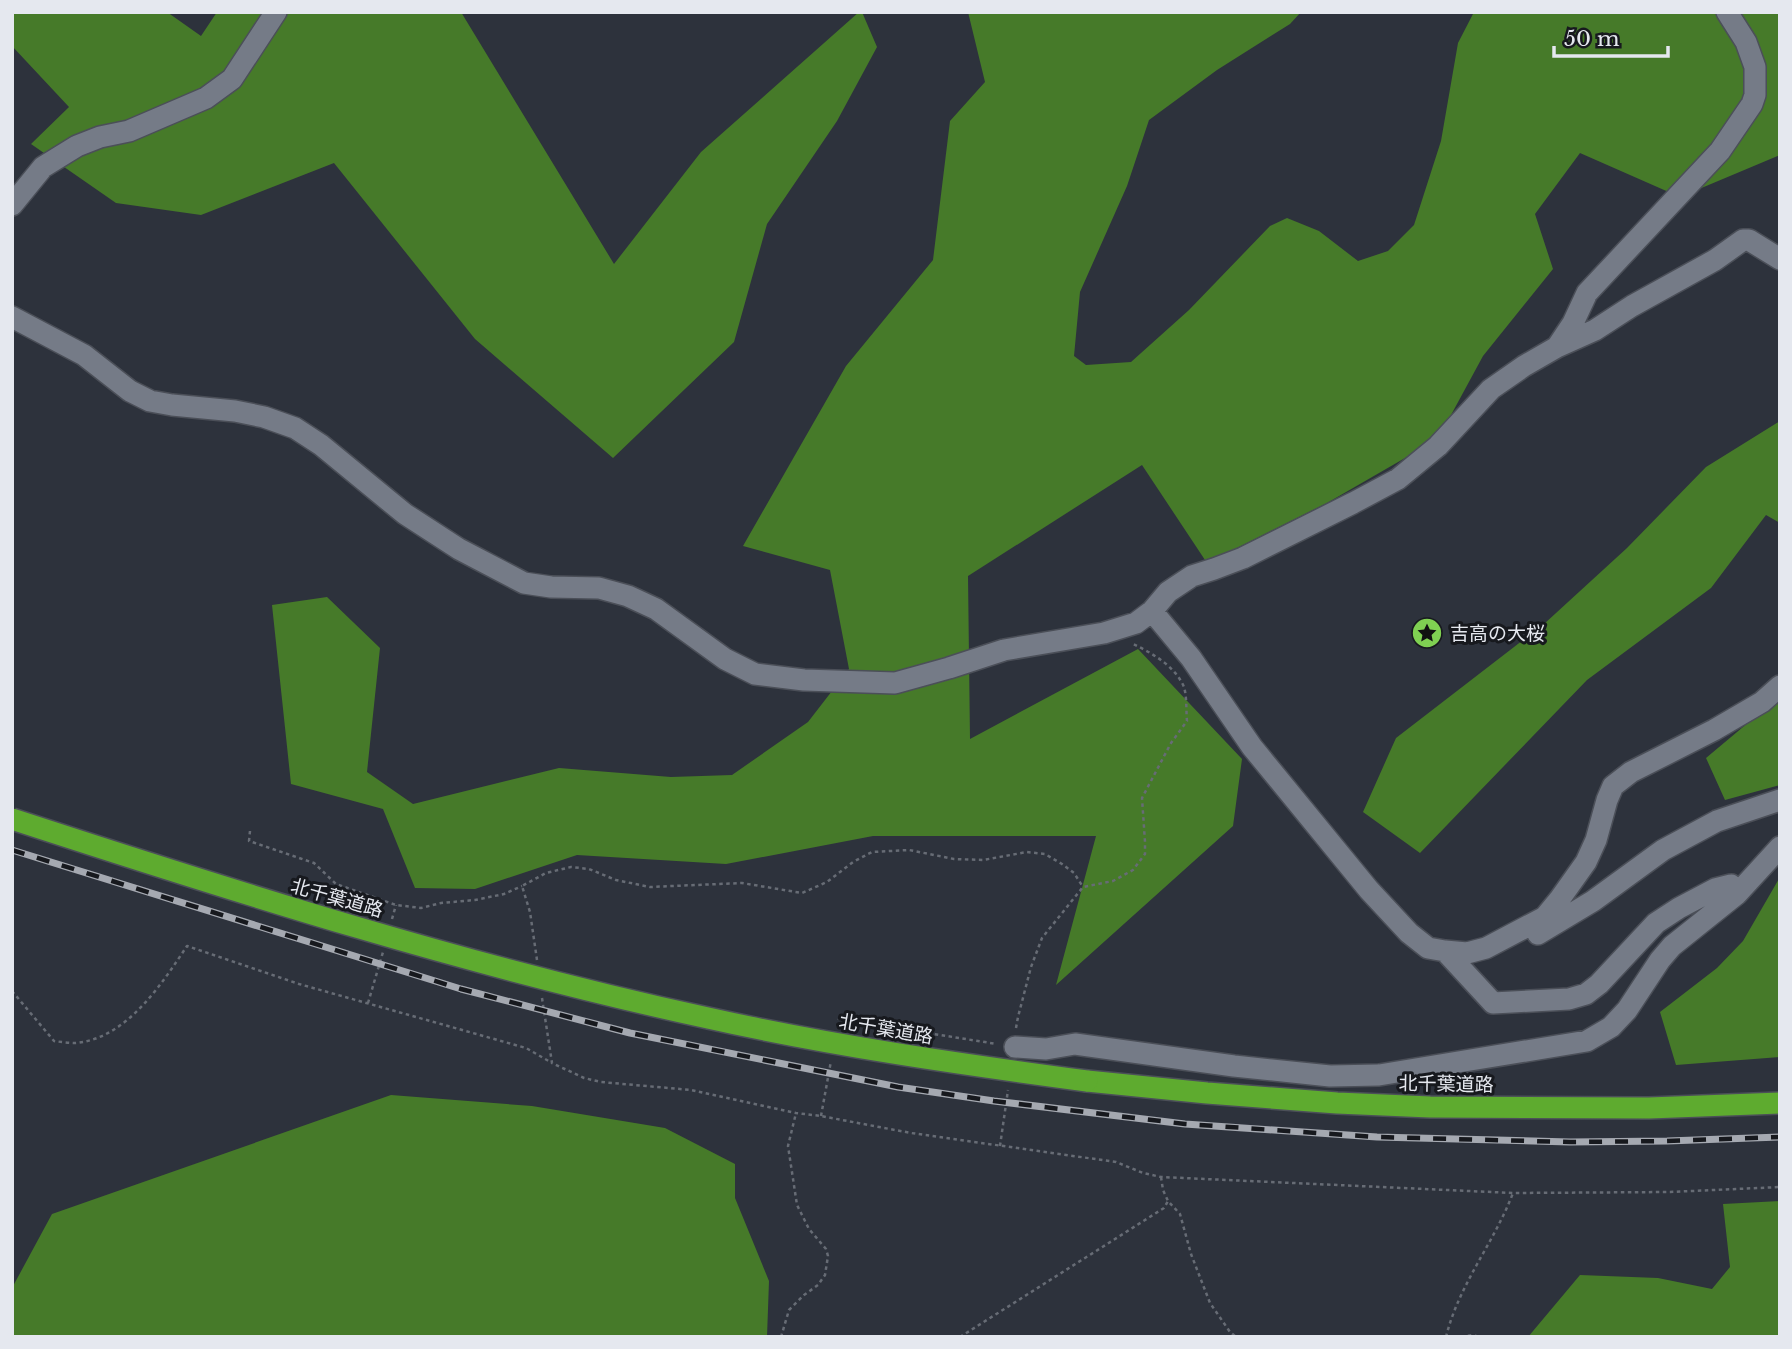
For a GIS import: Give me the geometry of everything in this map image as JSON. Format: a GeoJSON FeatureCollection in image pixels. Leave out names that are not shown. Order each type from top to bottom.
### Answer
{"type":"FeatureCollection","features":[{"type":"Feature","properties":{"kind":"highway","name":"北千葉道路"},"geometry":{"type":"LineString","coordinates":[[12,819],[310,915],[458,957],[708,1018],[957,1064],[1087,1081],[1311,1101],[1430,1107],[1649,1108],[1780,1103]]}},
{"type":"Feature","properties":{"kind":"street"},"geometry":{"type":"LineString","coordinates":[[12,205],[43,167],[77,146],[100,137],[128,131],[162,117],[206,97],[232,79],[276,12]]}},
{"type":"Feature","properties":{"kind":"street"},"geometry":{"type":"LineString","coordinates":[[1557,347],[1573,323],[1587,293],[1720,151],[1752,104],[1755,95],[1755,66],[1746,42],[1727,12]]}},
{"type":"Feature","properties":{"kind":"street"},"geometry":{"type":"LineString","coordinates":[[12,317],[84,355],[130,391],[150,401],[235,411],[264,417],[295,428],[321,445],[405,513],[470,555],[524,583],[551,587],[599,588],[628,596],[656,609],[725,659],[755,674],[804,680],[895,682],[1004,650],[1104,634],[1136,622],[1152,611],[1168,592],[1192,576],[1243,558],[1398,479],[1438,446],[1491,389],[1524,366],[1595,330],[1715,260],[1743,240],[1749,240],[1780,259]]}},
{"type":"Feature","properties":{"kind":"street"},"geometry":{"type":"LineString","coordinates":[[1152,611],[1191,658],[1252,747],[1369,890],[1409,933],[1428,948],[1444,951],[1467,953],[1486,948],[1545,916],[1586,862],[1613,786],[1631,772],[1762,702],[1780,686]]}},
{"type":"Feature","properties":{"kind":"street"},"geometry":{"type":"LineString","coordinates":[[1486,948],[1510,950],[1593,901],[1663,850],[1717,821],[1780,800]]}},
{"type":"Feature","properties":{"kind":"street"},"geometry":{"type":"LineString","coordinates":[[1015,1047],[1045,1049],[1075,1044],[1330,1076],[1379,1075],[1587,1041],[1611,1027],[1627,1010],[1672,946],[1737,894],[1780,847]]}},
{"type":"Feature","properties":{"kind":"street"},"geometry":{"type":"LineString","coordinates":[[1444,951],[1493,1003],[1569,999],[1586,994],[1599,984],[1656,923],[1679,908],[1716,889],[1731,885],[1737,894]]}},
{"type":"Feature","properties":{"kind":"path"},"geometry":{"type":"LineString","coordinates":[[1015,1047],[1021,1004],[1042,938],[1083,887],[1112,881],[1133,870],[1144,854],[1142,798],[1171,743],[1187,721],[1184,688],[1163,661],[1125,639],[1104,634]]}},
{"type":"Feature","properties":{"kind":"path"},"geometry":{"type":"LineString","coordinates":[[250,831],[249,841],[314,863],[336,884],[396,905],[421,908],[504,894],[546,873],[571,867],[589,869],[616,880],[650,887],[742,883],[802,893],[827,882],[853,862],[872,852],[909,850],[954,859],[983,860],[1027,852],[1045,854],[1074,873],[1083,887]]}},
{"type":"Feature","properties":{"kind":"path"},"geometry":{"type":"LineString","coordinates":[[522,886],[530,912],[538,967]]}},
{"type":"Feature","properties":{"kind":"path"},"geometry":{"type":"LineString","coordinates":[[12,991],[54,1041],[75,1043],[99,1038],[128,1019],[158,990],[187,946],[299,984],[526,1048],[583,1078],[691,1090],[796,1113],[911,1133],[1116,1162],[1161,1177],[1513,1193],[1670,1192],[1780,1187]]}},
{"type":"Feature","properties":{"kind":"path"},"geometry":{"type":"LineString","coordinates":[[542,995],[552,1063]]}},
{"type":"Feature","properties":{"kind":"path"},"geometry":{"type":"LineString","coordinates":[[1000,1146],[1009,1084]]}},
{"type":"Feature","properties":{"kind":"path"},"geometry":{"type":"LineString","coordinates":[[781,1337],[789,1310],[818,1285],[825,1275],[828,1256],[826,1249],[809,1229],[797,1205],[788,1146],[796,1113]]}},
{"type":"Feature","properties":{"kind":"path"},"geometry":{"type":"LineString","coordinates":[[1161,1177],[1168,1201],[1180,1214],[1191,1254],[1210,1303],[1236,1337]]}},
{"type":"Feature","properties":{"kind":"path"},"geometry":{"type":"LineString","coordinates":[[1446,1337],[1460,1296],[1513,1193]]}},
{"type":"Feature","properties":{"kind":"path"},"geometry":{"type":"LineString","coordinates":[[960,1337],[1164,1208],[1168,1201]]}},
{"type":"Feature","properties":{"kind":"path"},"geometry":{"type":"LineString","coordinates":[[1461,1337],[1480,1337]]}},
{"type":"Feature","properties":{"kind":"green space"},"geometry":{"type":"Polygon","coordinates":[[[12,12],[167,12],[201,36],[217,12],[461,12],[614,264],[701,152],[859,12],[862,12],[877,47],[837,121],[767,224],[734,342],[613,458],[475,339],[334,163],[201,215],[116,203],[31,144],[69,107],[12,46],[12,12]]]}},
{"type":"Feature","properties":{"kind":"green space"},"geometry":{"type":"Polygon","coordinates":[[[968,12],[1301,12],[1290,24],[1217,70],[1149,120],[1127,186],[1080,292],[1074,356],[1086,365],[1131,362],[1189,310],[1270,226],[1287,218],[1319,231],[1358,261],[1388,251],[1414,225],[1441,141],[1458,43],[1474,12],[1780,12],[1780,155],[1680,197],[1580,153],[1535,214],[1553,269],[1483,356],[1438,439],[1327,503],[1207,563],[1142,465],[968,576],[970,739],[1138,649],[1242,759],[1233,826],[1056,985],[1096,836],[873,836],[726,864],[577,855],[475,889],[415,888],[383,809],[291,784],[272,605],[327,597],[380,648],[367,772],[413,804],[559,768],[671,777],[732,775],[808,722],[849,669],[830,570],[743,546],[846,366],[933,260],[950,121],[985,82],[968,12]]]}},
{"type":"Feature","properties":{"kind":"green space"},"geometry":{"type":"Polygon","coordinates":[[[1780,421],[1780,523],[1766,515],[1711,588],[1587,680],[1420,853],[1363,812],[1396,738],[1544,624],[1627,548],[1706,467],[1780,421]]]}},
{"type":"Feature","properties":{"kind":"green space"},"geometry":{"type":"Polygon","coordinates":[[[1780,696],[1780,785],[1725,800],[1706,758],[1780,696]]]}},
{"type":"Feature","properties":{"kind":"green space"},"geometry":{"type":"Polygon","coordinates":[[[1780,877],[1780,1057],[1676,1065],[1660,1012],[1717,968],[1743,941],[1780,877]]]}},
{"type":"Feature","properties":{"kind":"green space"},"geometry":{"type":"Polygon","coordinates":[[[391,1095],[532,1106],[665,1128],[735,1164],[735,1198],[769,1281],[767,1337],[12,1337],[12,1288],[52,1214],[391,1095]]]}},
{"type":"Feature","properties":{"kind":"green space"},"geometry":{"type":"Polygon","coordinates":[[[1780,1201],[1780,1337],[1528,1337],[1580,1275],[1658,1278],[1712,1289],[1730,1267],[1723,1204],[1780,1201]]]}},
{"type":"Feature","properties":{"kind":"railway"},"geometry":{"type":"LineString","coordinates":[[12,850],[461,989],[630,1033],[898,1087],[1185,1124],[1377,1137],[1570,1142],[1780,1137]]}},
{"type":"Feature","properties":{"kind":"place","name":"吉高の大桜"},"geometry":{"type":"Point","coordinates":[1427,633]}}]}
